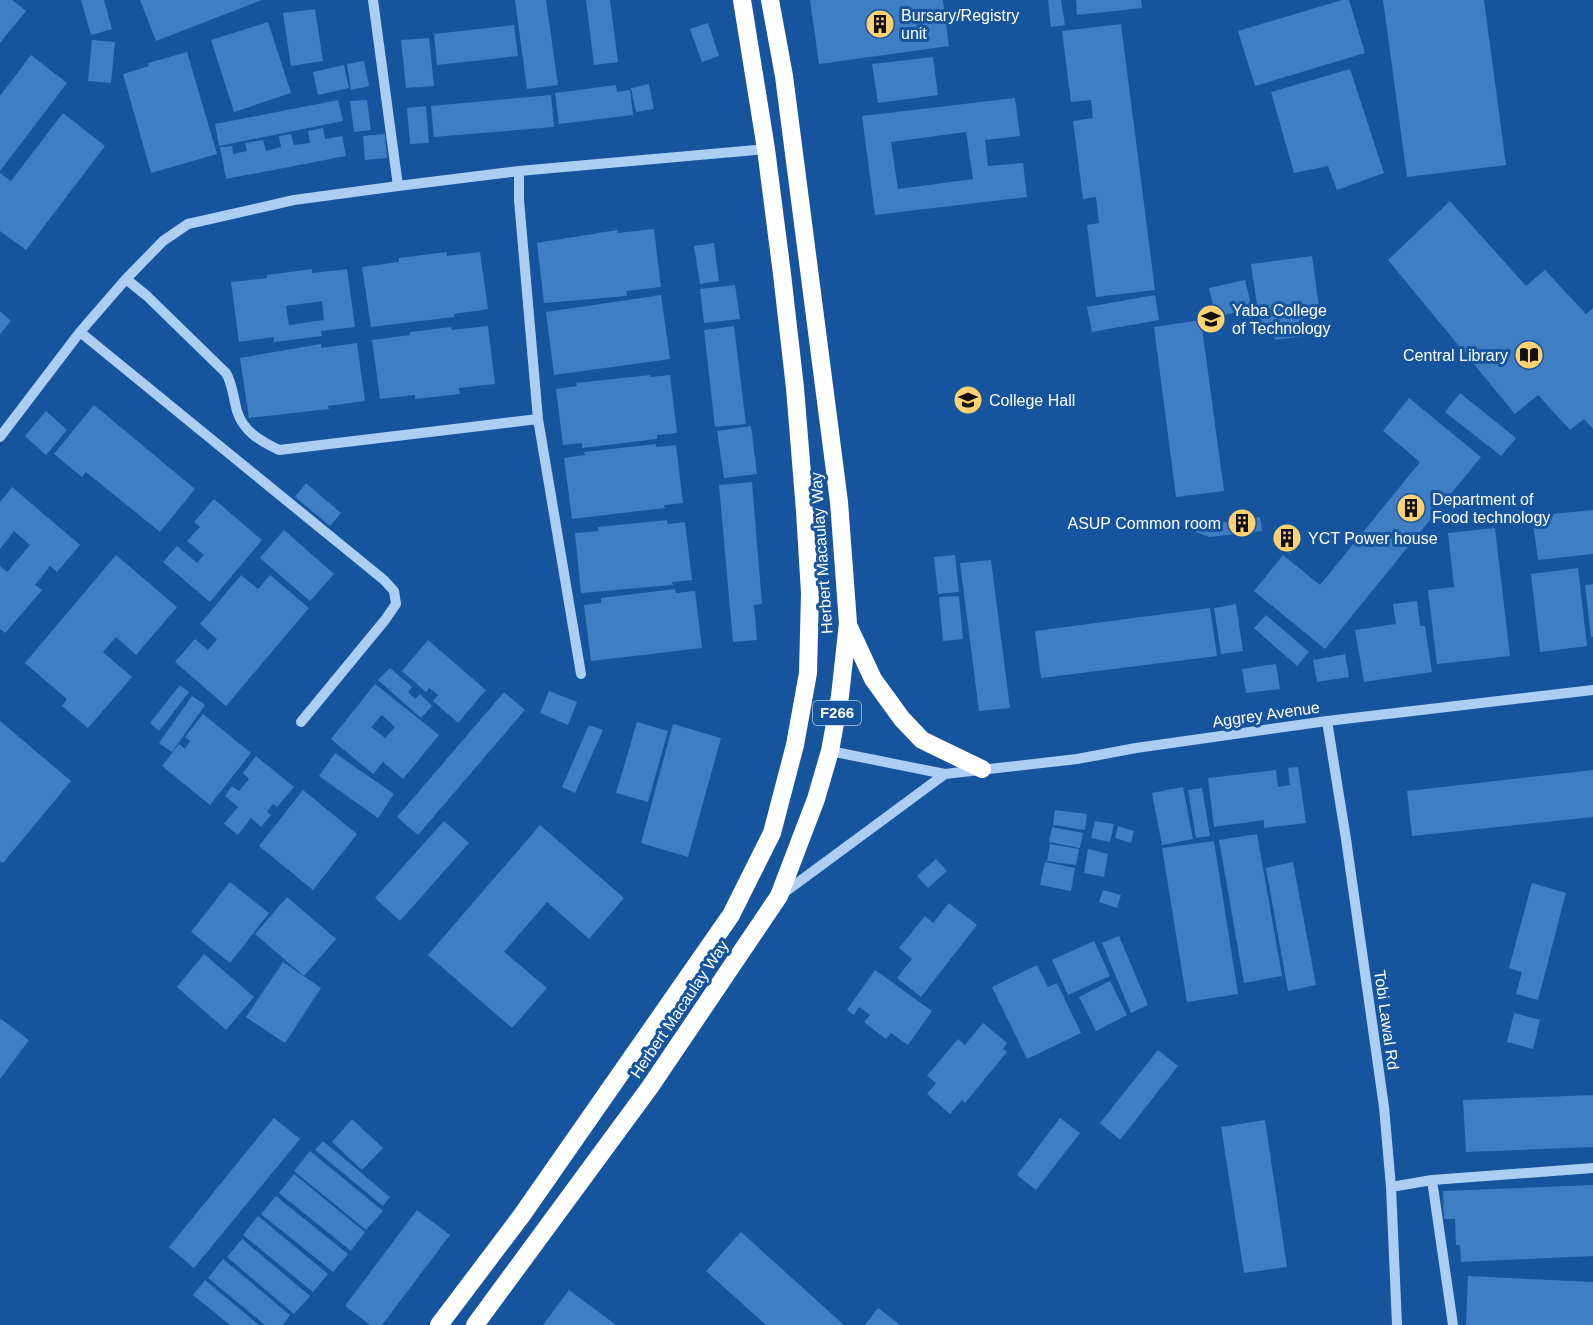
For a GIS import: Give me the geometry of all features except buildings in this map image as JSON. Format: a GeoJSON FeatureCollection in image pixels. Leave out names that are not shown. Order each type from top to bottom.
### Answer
{"type":"FeatureCollection","features":[{"type":"Feature","properties":{"kind":"highway","name":"Herbert Macaulay Way"},"geometry":{"type":"LineString","coordinates":[[439,1325],[522,1215],[731,915],[772,833],[795,745],[808,673],[810,593],[795,388],[766,149],[742,0]]}},
{"type":"Feature","properties":{"kind":"highway","name":"Herbert Macaulay Way"},"geometry":{"type":"LineString","coordinates":[[475,1325],[650,1087],[779,896],[816,799],[830,751],[840,696],[848,623],[839,502],[784,76],[770,0]]}},
{"type":"Feature","properties":{"kind":"highway"},"geometry":{"type":"LineString","coordinates":[[848,623],[873,679],[902,719],[922,741],[982,769]]}},
{"type":"Feature","properties":{"kind":"street"},"geometry":{"type":"LineString","coordinates":[[373,0],[398,186]]}},
{"type":"Feature","properties":{"kind":"street"},"geometry":{"type":"LineString","coordinates":[[0,437],[80,332],[126,279],[163,241],[188,224],[294,200],[398,186],[519,171],[766,149]]}},
{"type":"Feature","properties":{"kind":"street"},"geometry":{"type":"LineString","coordinates":[[519,171],[519,200],[538,419],[581,674]]}},
{"type":"Feature","properties":{"kind":"street"},"geometry":{"type":"LineString","coordinates":[[126,279],[226,373],[231,381],[237,412],[243,424],[258,440],[279,450],[538,419]]}},
{"type":"Feature","properties":{"kind":"street"},"geometry":{"type":"LineString","coordinates":[[80,332],[384,580],[394,591],[396,604],[385,620],[301,722]]}},
{"type":"Feature","properties":{"kind":"street","name":"Aggrey Avenue"},"geometry":{"type":"LineString","coordinates":[[945,774],[1077,759],[1136,748],[1327,721],[1593,690]]}},
{"type":"Feature","properties":{"kind":"street","name":"Tobi Lawal Rd"},"geometry":{"type":"LineString","coordinates":[[1327,721],[1384,1107],[1391,1187],[1397,1325]]}},
{"type":"Feature","properties":{"kind":"street"},"geometry":{"type":"LineString","coordinates":[[830,751],[945,774]]}},
{"type":"Feature","properties":{"kind":"street"},"geometry":{"type":"LineString","coordinates":[[779,896],[945,774]]}},
{"type":"Feature","properties":{"kind":"street"},"geometry":{"type":"LineString","coordinates":[[1391,1187],[1431,1180],[1593,1168]]}},
{"type":"Feature","properties":{"kind":"street"},"geometry":{"type":"LineString","coordinates":[[1431,1180],[1453,1325]]}},
{"type":"Feature","properties":{"kind":"place","name":"Bursary/Registry unit"},"geometry":{"type":"Point","coordinates":[880,24]}},
{"type":"Feature","properties":{"kind":"place","name":"Yaba College of Technology"},"geometry":{"type":"Point","coordinates":[1211,319]}},
{"type":"Feature","properties":{"kind":"place","name":"Central Library"},"geometry":{"type":"Point","coordinates":[1529,355]}},
{"type":"Feature","properties":{"kind":"place","name":"College Hall"},"geometry":{"type":"Point","coordinates":[968,400]}},
{"type":"Feature","properties":{"kind":"place","name":"Department of Food technology"},"geometry":{"type":"Point","coordinates":[1411,508]}},
{"type":"Feature","properties":{"kind":"place","name":"ASUP Common room"},"geometry":{"type":"Point","coordinates":[1242,523]}},
{"type":"Feature","properties":{"kind":"place","name":"YCT Power house"},"geometry":{"type":"Point","coordinates":[1287,538]}}]}
